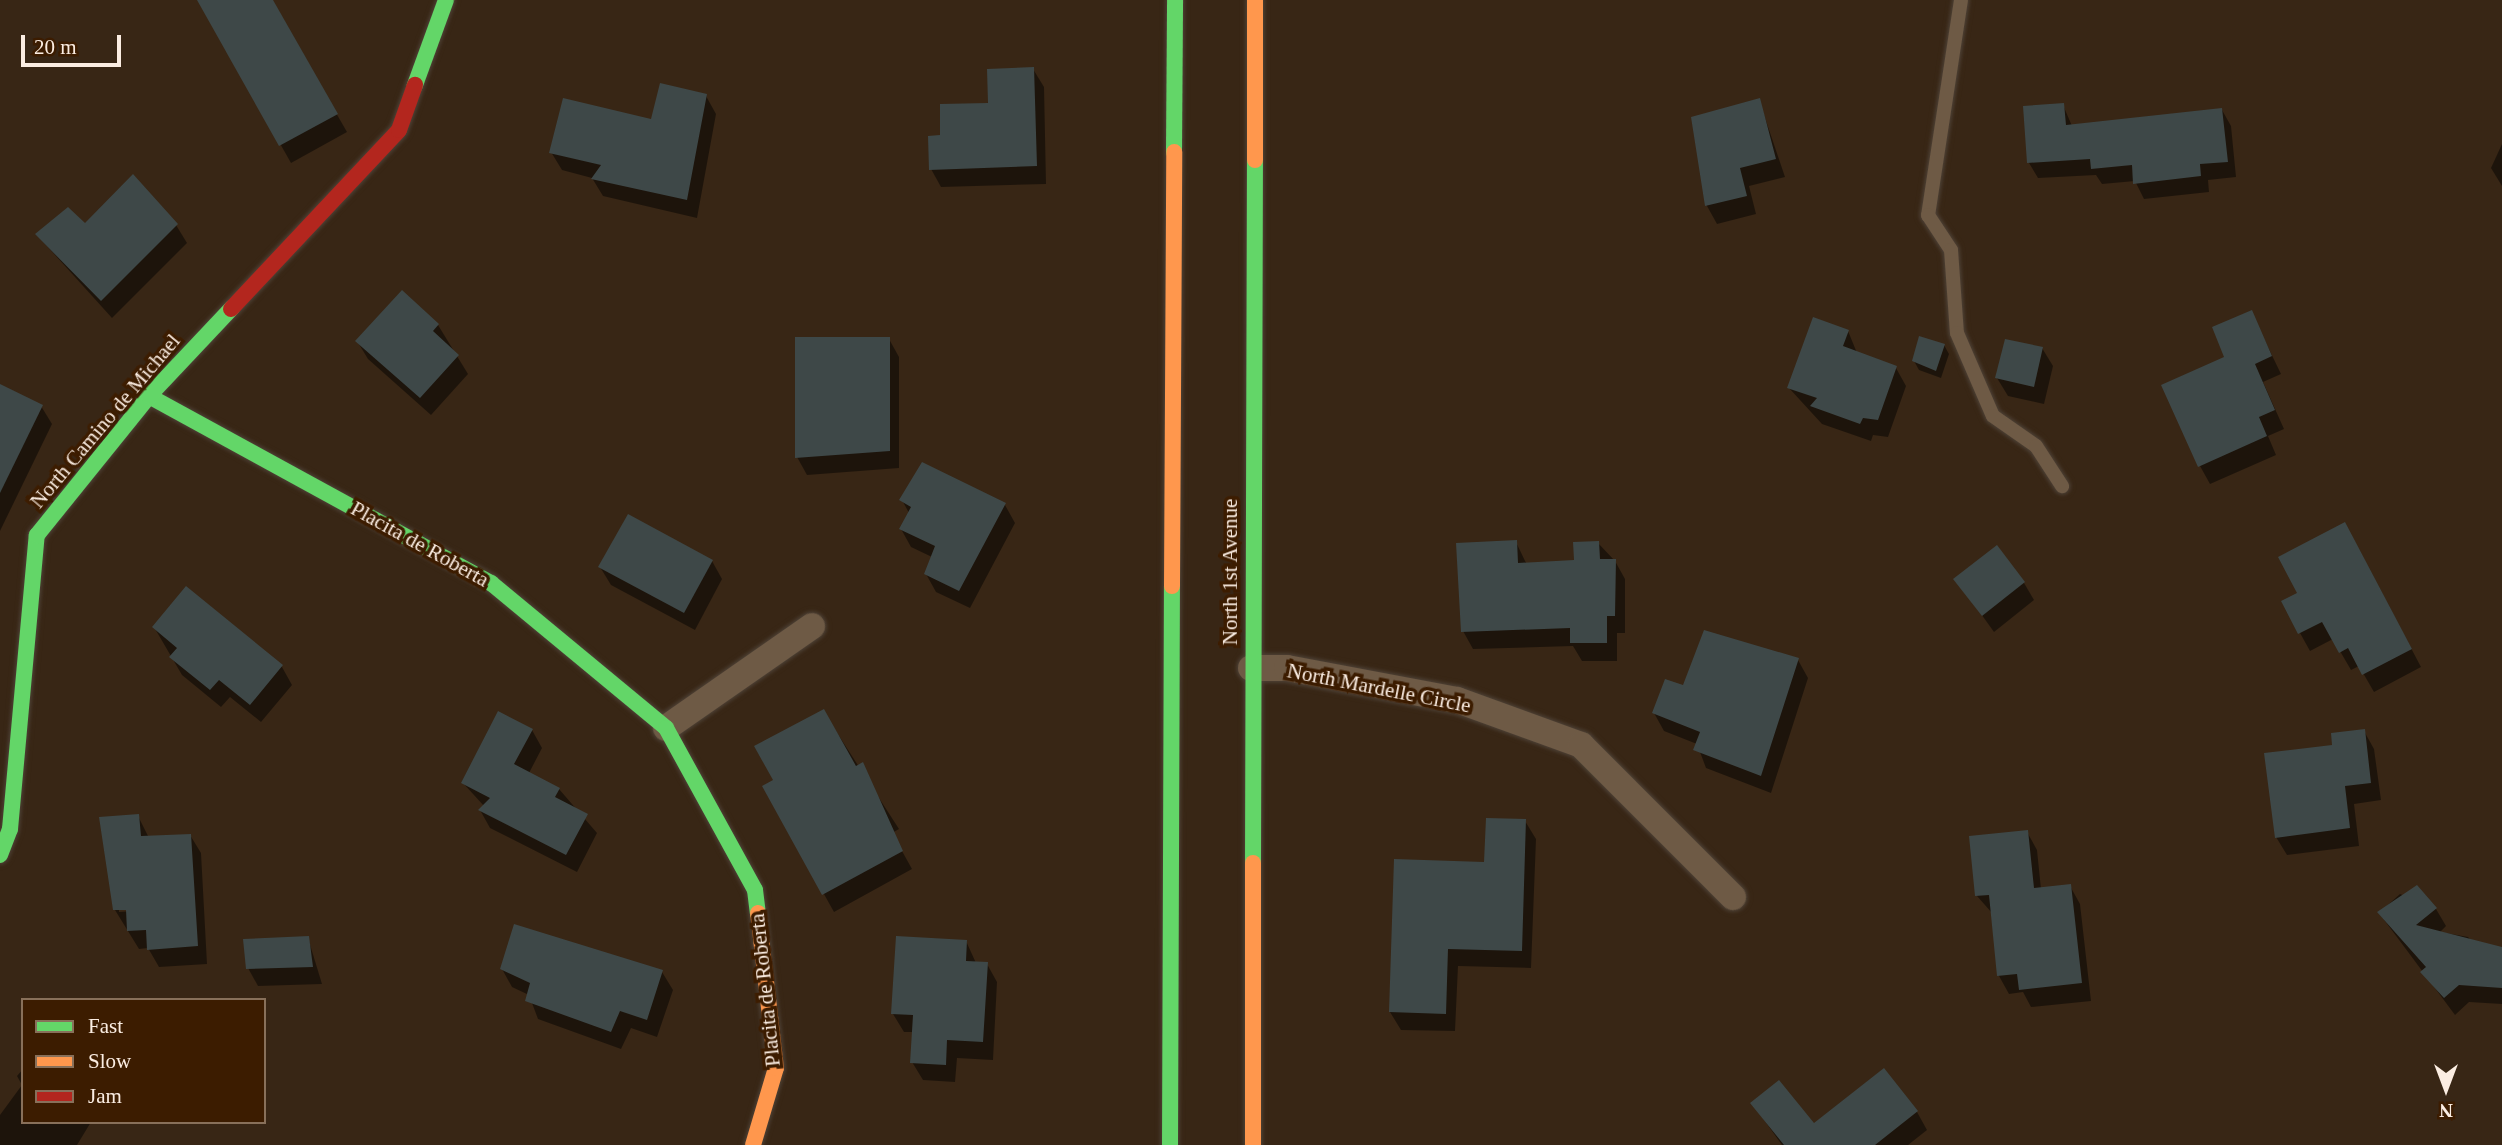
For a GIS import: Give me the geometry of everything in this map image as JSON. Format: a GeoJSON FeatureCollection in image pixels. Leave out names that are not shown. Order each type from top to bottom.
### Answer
{"type":"FeatureCollection","features":[{"type":"Feature","properties":{"kind":"main road","name":"North Camino de Michael"},"geometry":{"type":"LineString","coordinates":[[0,855],[10,829],[37,535],[149,396],[399,130],[446,0]]}},
{"type":"Feature","properties":{"kind":"main road"},"geometry":{"type":"LineString","coordinates":[[1170,1145],[1175,0]]}},
{"type":"Feature","properties":{"kind":"main road","name":"North 1st Avenue"},"geometry":{"type":"LineString","coordinates":[[1253,1145],[1251,668],[1255,0]]}},
{"type":"Feature","properties":{"kind":"main road","name":"Placita de Roberta"},"geometry":{"type":"LineString","coordinates":[[149,396],[491,583],[666,728],[755,890],[776,1068],[754,1145]]}},
{"type":"Feature","properties":{"kind":"street"},"geometry":{"type":"LineString","coordinates":[[666,728],[812,626]]}},
{"type":"Feature","properties":{"kind":"street","name":"North Mardelle Circle"},"geometry":{"type":"LineString","coordinates":[[1251,668],[1287,668],[1457,700],[1581,745],[1733,897]]}},
{"type":"Feature","properties":{"kind":"lane"},"geometry":{"type":"LineString","coordinates":[[1961,0],[1928,215],[1951,250],[1957,333],[1993,416],[2036,446],[2062,486]]}},
{"type":"Feature","properties":{"kind":"building"},"geometry":{"type":"Polygon","coordinates":[[[197,0],[273,0],[338,114],[279,146],[197,0]]]}},
{"type":"Feature","properties":{"kind":"building"},"geometry":{"type":"Polygon","coordinates":[[[1034,67],[1037,166],[929,170],[928,136],[940,135],[940,104],[988,103],[987,69],[1034,67]]]}},
{"type":"Feature","properties":{"kind":"building"},"geometry":{"type":"Polygon","coordinates":[[[660,83],[707,94],[687,200],[591,179],[601,165],[549,153],[563,98],[651,119],[660,83]]]}},
{"type":"Feature","properties":{"kind":"building"},"geometry":{"type":"Polygon","coordinates":[[[1760,98],[1776,159],[1740,168],[1747,196],[1705,206],[1691,117],[1760,98]]]}},
{"type":"Feature","properties":{"kind":"building"},"geometry":{"type":"Polygon","coordinates":[[[2064,103],[2066,125],[2222,108],[2228,162],[2200,164],[2201,176],[2133,184],[2132,165],[2091,169],[2090,159],[2027,163],[2023,106],[2064,103]]]}},
{"type":"Feature","properties":{"kind":"building"},"geometry":{"type":"Polygon","coordinates":[[[133,174],[178,224],[101,301],[35,234],[68,207],[85,223],[133,174]]]}},
{"type":"Feature","properties":{"kind":"building"},"geometry":{"type":"Polygon","coordinates":[[[402,290],[439,324],[433,331],[459,355],[420,398],[355,341],[402,290]]]}},
{"type":"Feature","properties":{"kind":"building"},"geometry":{"type":"Polygon","coordinates":[[[2252,310],[2272,356],[2255,364],[2275,410],[2259,417],[2267,436],[2198,467],[2161,385],[2224,357],[2212,327],[2252,310]]]}},
{"type":"Feature","properties":{"kind":"building"},"geometry":{"type":"Polygon","coordinates":[[[1813,317],[1849,330],[1843,346],[1897,366],[1878,420],[1863,418],[1860,424],[1810,406],[1817,398],[1787,388],[1813,317]]]}},
{"type":"Feature","properties":{"kind":"building"},"geometry":{"type":"Polygon","coordinates":[[[1919,336],[1945,344],[1936,371],[1912,361],[1919,336]]]}},
{"type":"Feature","properties":{"kind":"building"},"geometry":{"type":"Polygon","coordinates":[[[795,337],[890,337],[890,451],[795,458],[795,337]]]}},
{"type":"Feature","properties":{"kind":"building"},"geometry":{"type":"Polygon","coordinates":[[[2005,339],[2043,347],[2034,387],[1995,378],[2005,339]]]}},
{"type":"Feature","properties":{"kind":"building"},"geometry":{"type":"Polygon","coordinates":[[[0,384],[43,405],[0,493],[0,384]]]}},
{"type":"Feature","properties":{"kind":"building"},"geometry":{"type":"Polygon","coordinates":[[[922,462],[1006,503],[959,591],[924,574],[935,546],[899,529],[911,507],[899,500],[922,462]]]}},
{"type":"Feature","properties":{"kind":"building"},"geometry":{"type":"Polygon","coordinates":[[[628,514],[713,560],[684,613],[598,567],[628,514]]]}},
{"type":"Feature","properties":{"kind":"building"},"geometry":{"type":"Polygon","coordinates":[[[2345,522],[2412,649],[2362,675],[2348,648],[2339,653],[2322,622],[2298,634],[2281,601],[2297,593],[2278,557],[2345,522]]]}},
{"type":"Feature","properties":{"kind":"building"},"geometry":{"type":"Polygon","coordinates":[[[1517,540],[1518,563],[1574,560],[1573,542],[1599,541],[1600,559],[1616,559],[1615,616],[1607,616],[1607,643],[1570,643],[1570,628],[1461,632],[1456,543],[1517,540]]]}},
{"type":"Feature","properties":{"kind":"building"},"geometry":{"type":"Polygon","coordinates":[[[1997,545],[2025,582],[1982,616],[1953,579],[1997,545]]]}},
{"type":"Feature","properties":{"kind":"building"},"geometry":{"type":"Polygon","coordinates":[[[186,586],[283,665],[250,705],[219,680],[210,690],[169,657],[177,648],[152,627],[186,586]]]}},
{"type":"Feature","properties":{"kind":"building"},"geometry":{"type":"Polygon","coordinates":[[[1704,630],[1799,658],[1761,776],[1693,750],[1700,732],[1652,713],[1665,679],[1683,685],[1704,630]]]}},
{"type":"Feature","properties":{"kind":"building"},"geometry":{"type":"Polygon","coordinates":[[[824,709],[856,766],[863,762],[903,851],[822,895],[762,786],[773,780],[754,746],[824,709]]]}},
{"type":"Feature","properties":{"kind":"building"},"geometry":{"type":"Polygon","coordinates":[[[498,711],[533,729],[514,764],[560,788],[555,797],[588,814],[566,855],[478,810],[490,798],[461,783],[498,711]]]}},
{"type":"Feature","properties":{"kind":"building"},"geometry":{"type":"Polygon","coordinates":[[[2365,729],[2371,783],[2345,786],[2350,828],[2275,838],[2264,753],[2332,745],[2331,733],[2365,729]]]}},
{"type":"Feature","properties":{"kind":"building"},"geometry":{"type":"Polygon","coordinates":[[[139,814],[141,836],[191,834],[198,946],[147,950],[146,930],[127,931],[126,910],[113,910],[99,817],[139,814]]]}},
{"type":"Feature","properties":{"kind":"building"},"geometry":{"type":"Polygon","coordinates":[[[1486,818],[1526,819],[1522,951],[1448,949],[1446,1014],[1389,1012],[1394,859],[1484,862],[1486,818]]]}},
{"type":"Feature","properties":{"kind":"building"},"geometry":{"type":"Polygon","coordinates":[[[2028,830],[2034,888],[2071,884],[2082,983],[2019,990],[2017,974],[1997,976],[1989,895],[1975,896],[1969,836],[2028,830]]]}},
{"type":"Feature","properties":{"kind":"building"},"geometry":{"type":"Polygon","coordinates":[[[2417,885],[2437,908],[2416,925],[2502,947],[2502,988],[2459,985],[2444,998],[2420,972],[2426,967],[2377,912],[2417,885]]]}},
{"type":"Feature","properties":{"kind":"building"},"geometry":{"type":"Polygon","coordinates":[[[514,924],[663,970],[647,1020],[620,1011],[611,1032],[525,1001],[530,983],[500,969],[514,924]]]}},
{"type":"Feature","properties":{"kind":"building"},"geometry":{"type":"Polygon","coordinates":[[[309,936],[313,967],[246,969],[243,939],[309,936]]]}},
{"type":"Feature","properties":{"kind":"building"},"geometry":{"type":"Polygon","coordinates":[[[896,936],[967,940],[966,961],[988,962],[983,1042],[947,1040],[946,1065],[910,1063],[913,1015],[891,1014],[896,936]]]}},
{"type":"Feature","properties":{"kind":"building"},"geometry":{"type":"Polygon","coordinates":[[[1884,1068],[1918,1111],[1875,1145],[1784,1145],[1750,1103],[1779,1080],[1814,1123],[1884,1068]]]}},
{"type":"Feature","properties":{"kind":"traffic: fast"},"geometry":{"type":"LineString","coordinates":[[415,85],[446,0]]}},
{"type":"Feature","properties":{"kind":"traffic: fast"},"geometry":{"type":"LineString","coordinates":[[1174,152],[1175,0]]}},
{"type":"Feature","properties":{"kind":"traffic: fast"},"geometry":{"type":"LineString","coordinates":[[1253,863],[1255,160]]}},
{"type":"Feature","properties":{"kind":"traffic: fast"},"geometry":{"type":"LineString","coordinates":[[0,855],[10,829],[37,535],[149,396],[231,309]]}},
{"type":"Feature","properties":{"kind":"traffic: fast"},"geometry":{"type":"LineString","coordinates":[[149,396],[491,583],[666,728],[755,890],[758,913]]}},
{"type":"Feature","properties":{"kind":"traffic: fast"},"geometry":{"type":"LineString","coordinates":[[1170,1145],[1172,586]]}},
{"type":"Feature","properties":{"kind":"traffic: slow"},"geometry":{"type":"LineString","coordinates":[[1255,0],[1255,160]]}},
{"type":"Feature","properties":{"kind":"traffic: slow"},"geometry":{"type":"LineString","coordinates":[[1172,586],[1174,152]]}},
{"type":"Feature","properties":{"kind":"traffic: slow"},"geometry":{"type":"LineString","coordinates":[[1253,863],[1253,1145]]}},
{"type":"Feature","properties":{"kind":"traffic: slow"},"geometry":{"type":"LineString","coordinates":[[753,1145],[776,1068],[758,913]]}},
{"type":"Feature","properties":{"kind":"traffic: jam"},"geometry":{"type":"LineString","coordinates":[[231,309],[399,130],[415,85]]}}]}
